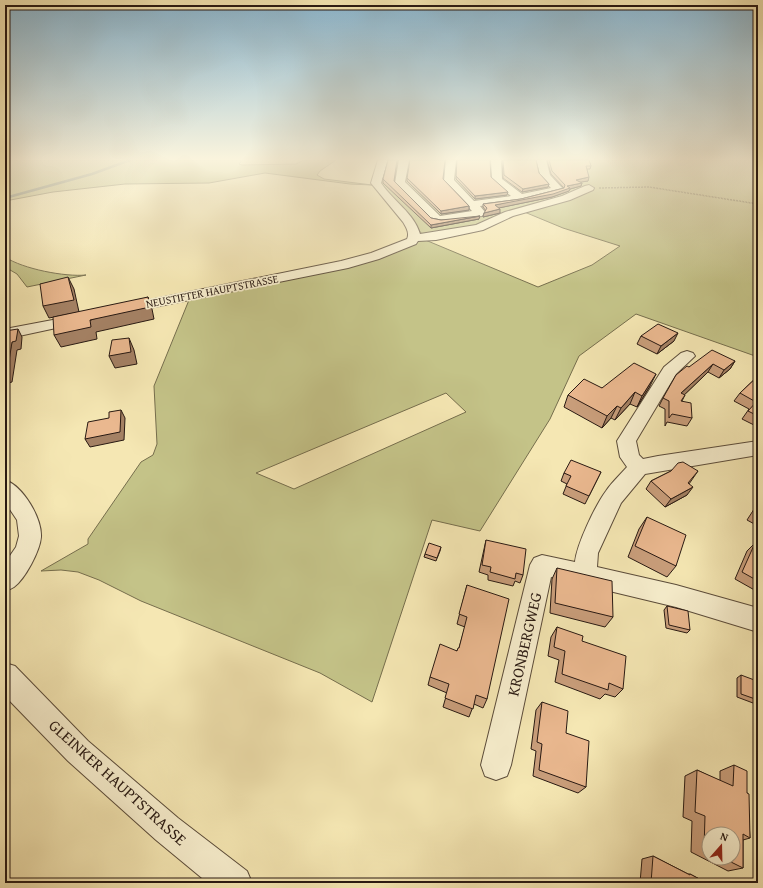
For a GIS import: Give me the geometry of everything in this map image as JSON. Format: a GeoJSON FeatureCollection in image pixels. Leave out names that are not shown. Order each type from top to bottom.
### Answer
{"type":"FeatureCollection","features":[{"type":"Feature","properties":{"kind":"street"},"geometry":{"type":"LineString","coordinates":[[390,201],[412,225],[415,231],[415,238]]}},
{"type":"Feature","properties":{"kind":"street"},"geometry":{"type":"LineString","coordinates":[[419,201],[436,218],[440,219],[478,214],[479,212],[469,201]]}},
{"type":"Feature","properties":{"kind":"street"},"geometry":{"type":"LineString","coordinates":[[472,204],[492,201]]}},
{"type":"Feature","properties":{"kind":"street","name":"NEUSTIFTER HAUPTSTRASSE"},"geometry":{"type":"LineString","coordinates":[[114,311],[343,265],[391,250],[412,241],[415,238],[479,228],[508,214],[554,201]]}},
{"type":"Feature","properties":{"kind":"street"},"geometry":{"type":"LineString","coordinates":[[5,334],[92,316]]}},
{"type":"Feature","properties":{"kind":"street"},"geometry":{"type":"LineString","coordinates":[[638,468],[630,456],[626,441],[670,371],[687,356]]}},
{"type":"Feature","properties":{"kind":"street"},"geometry":{"type":"LineString","coordinates":[[585,574],[587,553],[601,520],[613,497],[638,468],[658,463],[758,448]]}},
{"type":"Feature","properties":{"kind":"street"},"geometry":{"type":"LineString","coordinates":[[5,488],[23,510],[30,528],[30,543],[18,563],[5,580]]}},
{"type":"Feature","properties":{"kind":"street","name":"KRONBERGWEG"},"geometry":{"type":"LineString","coordinates":[[496,765],[542,565],[676,596],[758,620]]}},
{"type":"Feature","properties":{"kind":"street","name":"GLEINKER HAUPTSTRASSE"},"geometry":{"type":"LineString","coordinates":[[5,676],[78,751],[168,829],[235,883]]}},
{"type":"Feature","properties":{"kind":"path"},"geometry":{"type":"LineString","coordinates":[[742,201],[758,204]]}},
{"type":"Feature","properties":{"kind":"shaded area"},"geometry":{"type":"Polygon","coordinates":[[[393,201],[758,201],[758,357],[636,314],[579,356],[550,419],[480,531],[432,520],[372,702],[320,673],[141,601],[99,580],[78,572],[61,570],[41,571],[88,544],[88,539],[141,462],[153,455],[157,444],[154,386],[189,300],[408,246],[423,239],[538,287],[592,265],[620,246],[563,228],[522,211],[486,224],[423,235],[393,201]],[[446,393],[256,473],[294,489],[466,412],[446,393]]]}},
{"type":"Feature","properties":{"kind":"shaded area"},"geometry":{"type":"Polygon","coordinates":[[[5,257],[22,265],[44,271],[67,275],[86,275],[27,287],[17,274],[5,267],[5,257]]]}},
{"type":"Feature","properties":{"kind":"building"},"geometry":{"type":"Polygon","coordinates":[[[406,201],[414,201],[431,218],[441,220],[480,216],[431,225],[406,201]]]}},
{"type":"Feature","properties":{"kind":"building"},"geometry":{"type":"Polygon","coordinates":[[[431,201],[465,201],[469,206],[441,211],[431,201]]]}},
{"type":"Feature","properties":{"kind":"building"},"geometry":{"type":"Polygon","coordinates":[[[514,201],[495,205],[500,209],[484,213],[487,208],[483,204],[514,201]]]}},
{"type":"Feature","properties":{"kind":"building"},"geometry":{"type":"Polygon","coordinates":[[[68,277],[74,300],[43,306],[40,284],[68,277]]]}},
{"type":"Feature","properties":{"kind":"building"},"geometry":{"type":"Polygon","coordinates":[[[148,297],[150,307],[90,320],[91,327],[54,335],[53,317],[148,297]]]}},
{"type":"Feature","properties":{"kind":"building"},"geometry":{"type":"Polygon","coordinates":[[[658,324],[678,333],[661,346],[641,336],[658,324]]]}},
{"type":"Feature","properties":{"kind":"building"},"geometry":{"type":"Polygon","coordinates":[[[18,329],[16,341],[12,342],[7,374],[5,375],[5,331],[18,329]]]}},
{"type":"Feature","properties":{"kind":"building"},"geometry":{"type":"Polygon","coordinates":[[[129,338],[131,352],[109,356],[112,340],[129,338]]]}},
{"type":"Feature","properties":{"kind":"building"},"geometry":{"type":"Polygon","coordinates":[[[712,350],[735,361],[724,370],[713,364],[681,393],[685,395],[681,401],[691,403],[692,418],[672,414],[669,418],[669,401],[663,398],[676,375],[712,350]]]}},
{"type":"Feature","properties":{"kind":"building"},"geometry":{"type":"Polygon","coordinates":[[[634,363],[656,374],[642,396],[635,392],[621,408],[617,406],[607,416],[568,395],[584,379],[602,388],[634,363]]]}},
{"type":"Feature","properties":{"kind":"building"},"geometry":{"type":"Polygon","coordinates":[[[758,376],[758,400],[756,402],[740,393],[758,376]]]}},
{"type":"Feature","properties":{"kind":"building"},"geometry":{"type":"Polygon","coordinates":[[[758,400],[758,416],[748,411],[758,400]]]}},
{"type":"Feature","properties":{"kind":"building"},"geometry":{"type":"Polygon","coordinates":[[[121,410],[120,432],[85,439],[88,422],[109,418],[109,412],[121,410]]]}},
{"type":"Feature","properties":{"kind":"building"},"geometry":{"type":"Polygon","coordinates":[[[571,460],[601,472],[589,496],[566,486],[571,476],[564,473],[571,460]]]}},
{"type":"Feature","properties":{"kind":"building"},"geometry":{"type":"Polygon","coordinates":[[[683,462],[698,471],[688,483],[693,487],[671,499],[651,481],[671,471],[678,463],[683,462]]]}},
{"type":"Feature","properties":{"kind":"building"},"geometry":{"type":"Polygon","coordinates":[[[758,506],[758,514],[754,512],[758,506]]]}},
{"type":"Feature","properties":{"kind":"building"},"geometry":{"type":"Polygon","coordinates":[[[647,517],[686,535],[676,566],[635,546],[647,517]]]}},
{"type":"Feature","properties":{"kind":"building"},"geometry":{"type":"Polygon","coordinates":[[[486,540],[526,549],[523,575],[516,573],[515,579],[490,572],[491,567],[482,565],[486,540]]]}},
{"type":"Feature","properties":{"kind":"building"},"geometry":{"type":"Polygon","coordinates":[[[429,543],[441,547],[437,558],[425,554],[429,543]]]}},
{"type":"Feature","properties":{"kind":"building"},"geometry":{"type":"Polygon","coordinates":[[[755,543],[758,545],[758,581],[742,572],[755,543]]]}},
{"type":"Feature","properties":{"kind":"building"},"geometry":{"type":"Polygon","coordinates":[[[557,568],[612,581],[613,617],[555,603],[557,568]]]}},
{"type":"Feature","properties":{"kind":"building"},"geometry":{"type":"Polygon","coordinates":[[[467,585],[509,599],[487,699],[476,695],[473,709],[445,698],[449,684],[430,677],[440,644],[457,651],[459,648],[467,617],[459,614],[467,585]]]}},
{"type":"Feature","properties":{"kind":"building"},"geometry":{"type":"Polygon","coordinates":[[[667,606],[688,611],[690,630],[669,625],[667,606]]]}},
{"type":"Feature","properties":{"kind":"building"},"geometry":{"type":"Polygon","coordinates":[[[557,627],[583,636],[582,641],[626,656],[623,689],[609,683],[608,690],[562,674],[565,651],[554,647],[557,627]]]}},
{"type":"Feature","properties":{"kind":"building"},"geometry":{"type":"Polygon","coordinates":[[[741,675],[757,681],[758,700],[741,694],[741,675]]]}},
{"type":"Feature","properties":{"kind":"building"},"geometry":{"type":"Polygon","coordinates":[[[542,702],[568,711],[566,733],[589,741],[586,787],[539,770],[542,744],[537,742],[542,702]]]}},
{"type":"Feature","properties":{"kind":"building"},"geometry":{"type":"Polygon","coordinates":[[[734,765],[747,771],[750,838],[743,834],[743,868],[739,866],[741,866],[741,826],[705,826],[705,816],[695,812],[697,770],[733,786],[734,765]]]}},
{"type":"Feature","properties":{"kind":"building"},"geometry":{"type":"Polygon","coordinates":[[[653,856],[690,874],[707,883],[651,883],[653,856]]]}}]}
